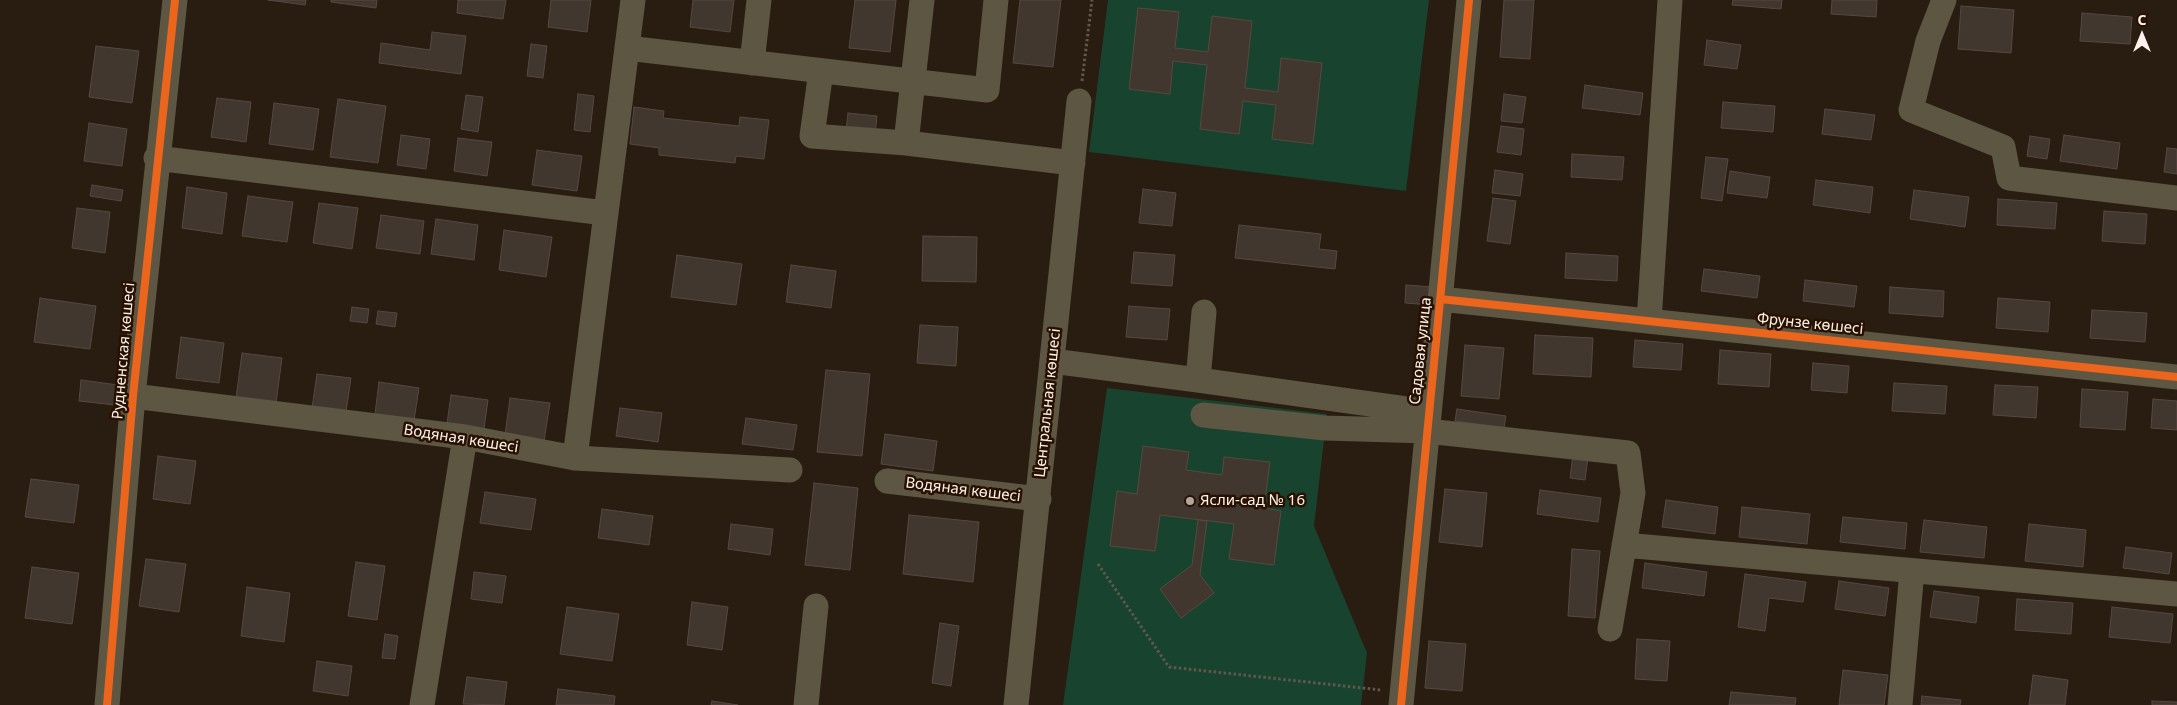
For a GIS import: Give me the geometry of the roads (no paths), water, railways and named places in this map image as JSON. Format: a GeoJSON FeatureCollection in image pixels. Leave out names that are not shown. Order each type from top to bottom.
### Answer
{"type":"FeatureCollection","features":[{"type":"Feature","properties":{"kind":"street","name":"Рудненская көшесі"},"geometry":{"type":"LineString","coordinates":[[107,705],[133,396],[156,158],[174,0]]}},
{"type":"Feature","properties":{"kind":"street"},"geometry":{"type":"LineString","coordinates":[[575,458],[633,0]]}},
{"type":"Feature","properties":{"kind":"street"},"geometry":{"type":"LineString","coordinates":[[752,63],[759,0]]}},
{"type":"Feature","properties":{"kind":"street"},"geometry":{"type":"LineString","coordinates":[[906,143],[922,0]]}},
{"type":"Feature","properties":{"kind":"street"},"geometry":{"type":"LineString","coordinates":[[626,48],[987,90],[996,0]]}},
{"type":"Feature","properties":{"kind":"street","name":"Садовая улица"},"geometry":{"type":"LineString","coordinates":[[1401,698],[1469,0]]}},
{"type":"Feature","properties":{"kind":"street"},"geometry":{"type":"LineString","coordinates":[[1649,321],[1670,0]]}},
{"type":"Feature","properties":{"kind":"street"},"geometry":{"type":"LineString","coordinates":[[1944,0],[1928,41],[1911,110],[2003,147],[2008,178],[2177,198]]}},
{"type":"Feature","properties":{"kind":"street"},"geometry":{"type":"LineString","coordinates":[[821,71],[812,136],[906,143],[1073,163]]}},
{"type":"Feature","properties":{"kind":"street","name":"Центральная көшесі"},"geometry":{"type":"LineString","coordinates":[[1016,705],[1079,102]]}},
{"type":"Feature","properties":{"kind":"street"},"geometry":{"type":"LineString","coordinates":[[156,158],[605,213]]}},
{"type":"Feature","properties":{"kind":"street","name":"Фрунзе көшесі"},"geometry":{"type":"LineString","coordinates":[[1440,299],[2177,377]]}},
{"type":"Feature","properties":{"kind":"street"},"geometry":{"type":"LineString","coordinates":[[1198,380],[1204,312]]}},
{"type":"Feature","properties":{"kind":"street"},"geometry":{"type":"LineString","coordinates":[[1052,361],[1198,380],[1428,422],[1628,453],[1633,492],[1610,629]]}},
{"type":"Feature","properties":{"kind":"street","name":"Водяная көшесі"},"geometry":{"type":"LineString","coordinates":[[133,396],[465,437],[575,458],[790,470]]}},
{"type":"Feature","properties":{"kind":"street"},"geometry":{"type":"LineString","coordinates":[[1203,415],[1325,428],[1428,422]]}},
{"type":"Feature","properties":{"kind":"street"},"geometry":{"type":"LineString","coordinates":[[422,705],[465,437]]}},
{"type":"Feature","properties":{"kind":"street","name":"Водяная көшесі"},"geometry":{"type":"LineString","coordinates":[[887,481],[1039,499]]}},
{"type":"Feature","properties":{"kind":"street"},"geometry":{"type":"LineString","coordinates":[[1624,545],[2177,594]]}},
{"type":"Feature","properties":{"kind":"street"},"geometry":{"type":"LineString","coordinates":[[1900,705],[1912,571]]}},
{"type":"Feature","properties":{"kind":"street"},"geometry":{"type":"LineString","coordinates":[[806,705],[816,606]]}},
{"type":"Feature","properties":{"kind":"place","name":"Ясли-сад № 16"},"geometry":{"type":"Point","coordinates":[1190,501]}}]}
